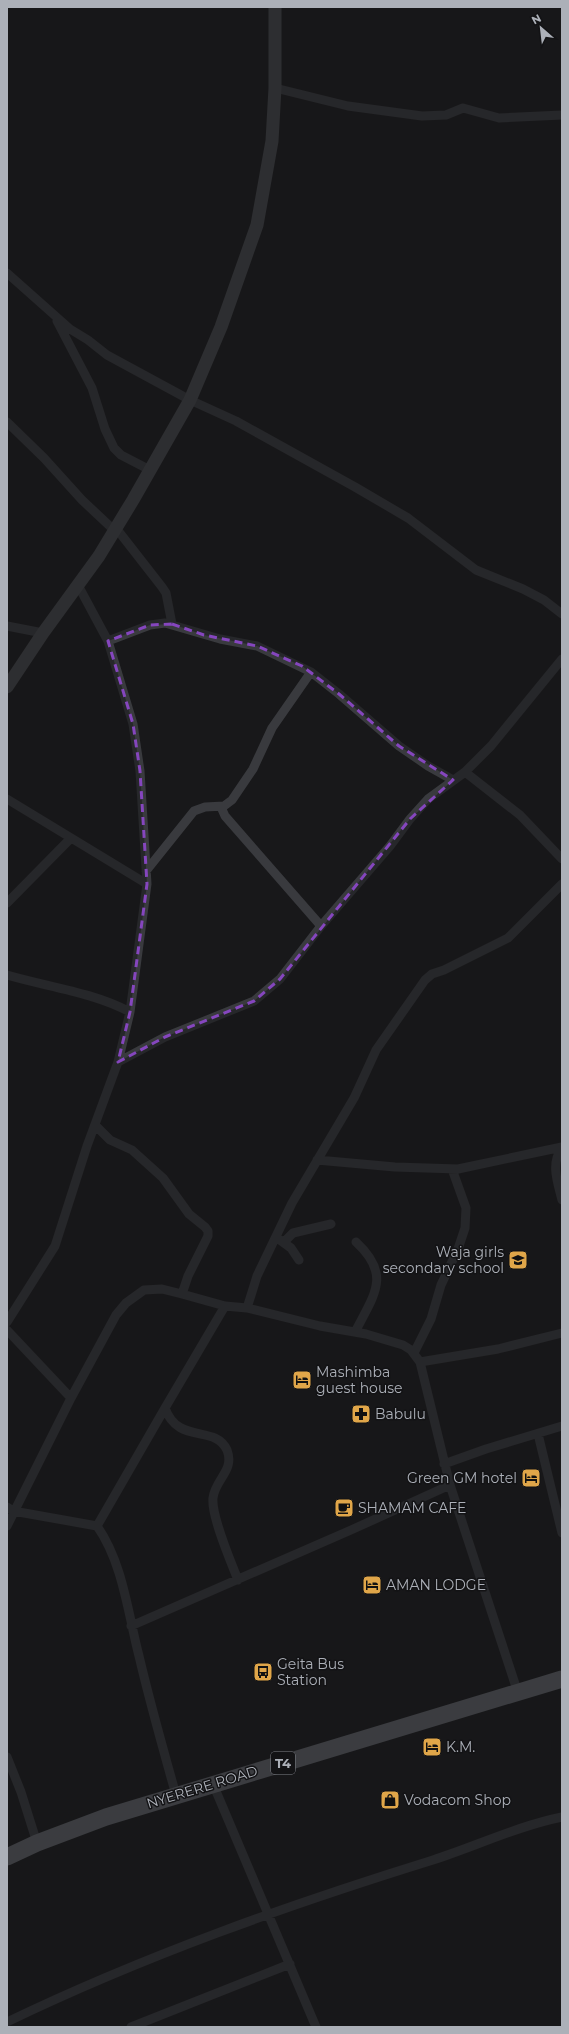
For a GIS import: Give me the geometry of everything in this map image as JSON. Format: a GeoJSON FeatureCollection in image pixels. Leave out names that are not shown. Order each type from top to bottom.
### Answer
{"type":"FeatureCollection","features":[{"type":"Feature","properties":{"kind":"highway","name":"NYERERE ROAD"},"geometry":{"type":"LineString","coordinates":[[7,1857],[37,1842],[106,1817],[562,1679]]}},
{"type":"Feature","properties":{"kind":"main road"},"geometry":{"type":"LineString","coordinates":[[7,687],[115,530],[190,400],[221,327],[257,225],[272,141],[275,88],[275,7]]}},
{"type":"Feature","properties":{"kind":"street"},"geometry":{"type":"LineString","coordinates":[[275,88],[348,106],[422,116],[446,115],[462,108],[499,118],[562,115]]}},
{"type":"Feature","properties":{"kind":"street"},"geometry":{"type":"LineString","coordinates":[[7,273],[70,330],[88,340],[107,355],[190,400],[236,421],[382,502],[408,518],[476,570],[523,588],[544,600],[562,614]]}},
{"type":"Feature","properties":{"kind":"street"},"geometry":{"type":"LineString","coordinates":[[54,315],[90,382],[105,429],[114,448],[121,455],[150,470]]}},
{"type":"Feature","properties":{"kind":"street"},"geometry":{"type":"LineString","coordinates":[[7,422],[44,458],[82,500],[115,530],[162,587],[166,593],[172,624]]}},
{"type":"Feature","properties":{"kind":"street"},"geometry":{"type":"LineString","coordinates":[[7,1322],[55,1246],[95,1125],[118,1062],[130,1012],[147,884],[140,771],[133,724],[108,641],[78,585]]}},
{"type":"Feature","properties":{"kind":"street"},"geometry":{"type":"LineString","coordinates":[[108,641],[150,625],[172,624],[204,635],[257,646],[310,672],[340,694],[400,746],[428,766],[454,780]]}},
{"type":"Feature","properties":{"kind":"street"},"geometry":{"type":"LineString","coordinates":[[7,626],[43,633]]}},
{"type":"Feature","properties":{"kind":"street"},"geometry":{"type":"LineString","coordinates":[[118,1062],[165,1037],[254,1001],[280,979],[321,926],[390,846],[410,819],[428,799],[465,772],[510,725],[562,659]]}},
{"type":"Feature","properties":{"kind":"street"},"geometry":{"type":"LineString","coordinates":[[146,871],[194,811],[205,807],[221,807],[232,800],[253,769],[272,728],[310,672]]}},
{"type":"Feature","properties":{"kind":"street"},"geometry":{"type":"LineString","coordinates":[[465,772],[520,815],[562,859]]}},
{"type":"Feature","properties":{"kind":"street"},"geometry":{"type":"LineString","coordinates":[[7,799],[147,884]]}},
{"type":"Feature","properties":{"kind":"street"},"geometry":{"type":"LineString","coordinates":[[221,807],[225,816],[321,926]]}},
{"type":"Feature","properties":{"kind":"street"},"geometry":{"type":"LineString","coordinates":[[7,903],[71,838]]}},
{"type":"Feature","properties":{"kind":"street"},"geometry":{"type":"LineString","coordinates":[[247,1308],[257,1276],[275,1237],[317,1160],[354,1098],[376,1050],[425,980],[432,974],[508,938],[562,884]]}},
{"type":"Feature","properties":{"kind":"street"},"geometry":{"type":"LineString","coordinates":[[7,975],[110,1001],[130,1012]]}},
{"type":"Feature","properties":{"kind":"street"},"geometry":{"type":"LineString","coordinates":[[95,1125],[110,1140],[132,1150],[163,1178],[189,1214],[208,1231],[208,1236],[188,1276],[182,1294]]}},
{"type":"Feature","properties":{"kind":"street"},"geometry":{"type":"LineString","coordinates":[[317,1160],[395,1167],[458,1169],[562,1148]]}},
{"type":"Feature","properties":{"kind":"street"},"geometry":{"type":"LineString","coordinates":[[562,1148],[555,1161],[557,1182],[562,1200]]}},
{"type":"Feature","properties":{"kind":"street"},"geometry":{"type":"LineString","coordinates":[[414,1353],[430,1318],[441,1285],[458,1249],[465,1228],[466,1208],[452,1169]]}},
{"type":"Feature","properties":{"kind":"street"},"geometry":{"type":"LineString","coordinates":[[284,1242],[293,1233],[331,1224]]}},
{"type":"Feature","properties":{"kind":"street"},"geometry":{"type":"LineString","coordinates":[[275,1237],[291,1248],[299,1260]]}},
{"type":"Feature","properties":{"kind":"street"},"geometry":{"type":"LineString","coordinates":[[355,1332],[368,1307],[377,1278],[376,1268],[371,1257],[356,1242]]}},
{"type":"Feature","properties":{"kind":"street"},"geometry":{"type":"LineString","coordinates":[[7,1526],[10,1509],[116,1315],[126,1302],[144,1290],[162,1289],[225,1306],[247,1308],[355,1332],[403,1345],[414,1353],[420,1362],[450,1485],[518,1692]]}},
{"type":"Feature","properties":{"kind":"street"},"geometry":{"type":"LineString","coordinates":[[97,1526],[225,1306]]}},
{"type":"Feature","properties":{"kind":"street"},"geometry":{"type":"LineString","coordinates":[[7,1330],[71,1398]]}},
{"type":"Feature","properties":{"kind":"street"},"geometry":{"type":"LineString","coordinates":[[420,1362],[498,1349],[562,1333]]}},
{"type":"Feature","properties":{"kind":"street"},"geometry":{"type":"LineString","coordinates":[[165,1408],[168,1416],[180,1429],[211,1436],[223,1445],[226,1450],[229,1459],[228,1469],[216,1488],[213,1498],[222,1540],[238,1580]]}},
{"type":"Feature","properties":{"kind":"street"},"geometry":{"type":"LineString","coordinates":[[444,1464],[486,1449],[562,1426]]}},
{"type":"Feature","properties":{"kind":"street"},"geometry":{"type":"LineString","coordinates":[[538,1434],[562,1533]]}},
{"type":"Feature","properties":{"kind":"street"},"geometry":{"type":"LineString","coordinates":[[131,1626],[450,1485]]}},
{"type":"Feature","properties":{"kind":"street"},"geometry":{"type":"LineString","coordinates":[[10,1509],[97,1526],[105,1537],[113,1555],[152,1713],[176,1795]]}},
{"type":"Feature","properties":{"kind":"street"},"geometry":{"type":"LineString","coordinates":[[7,1757],[21,1792],[37,1842]]}},
{"type":"Feature","properties":{"kind":"street"},"geometry":{"type":"LineString","coordinates":[[213,1784],[316,2027]]}},
{"type":"Feature","properties":{"kind":"street"},"geometry":{"type":"LineString","coordinates":[[7,2022],[91,1984],[268,1914],[533,1824],[562,1817]]}},
{"type":"Feature","properties":{"kind":"street"},"geometry":{"type":"LineString","coordinates":[[131,2027],[290,1964]]}},
{"type":"Feature","properties":{"kind":"highlighted area"},"geometry":{"type":"Polygon","coordinates":[[[172,624],[204,635],[257,646],[302,666],[339,694],[399,746],[453,780],[410,819],[280,979],[254,1001],[165,1037],[118,1062],[130,1012],[147,884],[140,771],[133,724],[108,641],[150,625],[172,624]]]}},
{"type":"Feature","properties":{"kind":"place","name":"Waja girls secondary school"},"geometry":{"type":"Point","coordinates":[518,1260]}},
{"type":"Feature","properties":{"kind":"place","name":"Mashimba guest house"},"geometry":{"type":"Point","coordinates":[302,1380]}},
{"type":"Feature","properties":{"kind":"place","name":"Babulu"},"geometry":{"type":"Point","coordinates":[361,1414]}},
{"type":"Feature","properties":{"kind":"place","name":"Green GM hotel"},"geometry":{"type":"Point","coordinates":[531,1478]}},
{"type":"Feature","properties":{"kind":"place","name":"SHAMAM CAFE"},"geometry":{"type":"Point","coordinates":[344,1508]}},
{"type":"Feature","properties":{"kind":"place","name":"AMAN LODGE"},"geometry":{"type":"Point","coordinates":[372,1585]}},
{"type":"Feature","properties":{"kind":"place","name":"Geita Bus Station"},"geometry":{"type":"Point","coordinates":[263,1672]}},
{"type":"Feature","properties":{"kind":"place","name":"K.M."},"geometry":{"type":"Point","coordinates":[432,1747]}},
{"type":"Feature","properties":{"kind":"place","name":"Vodacom Shop"},"geometry":{"type":"Point","coordinates":[390,1800]}}]}
